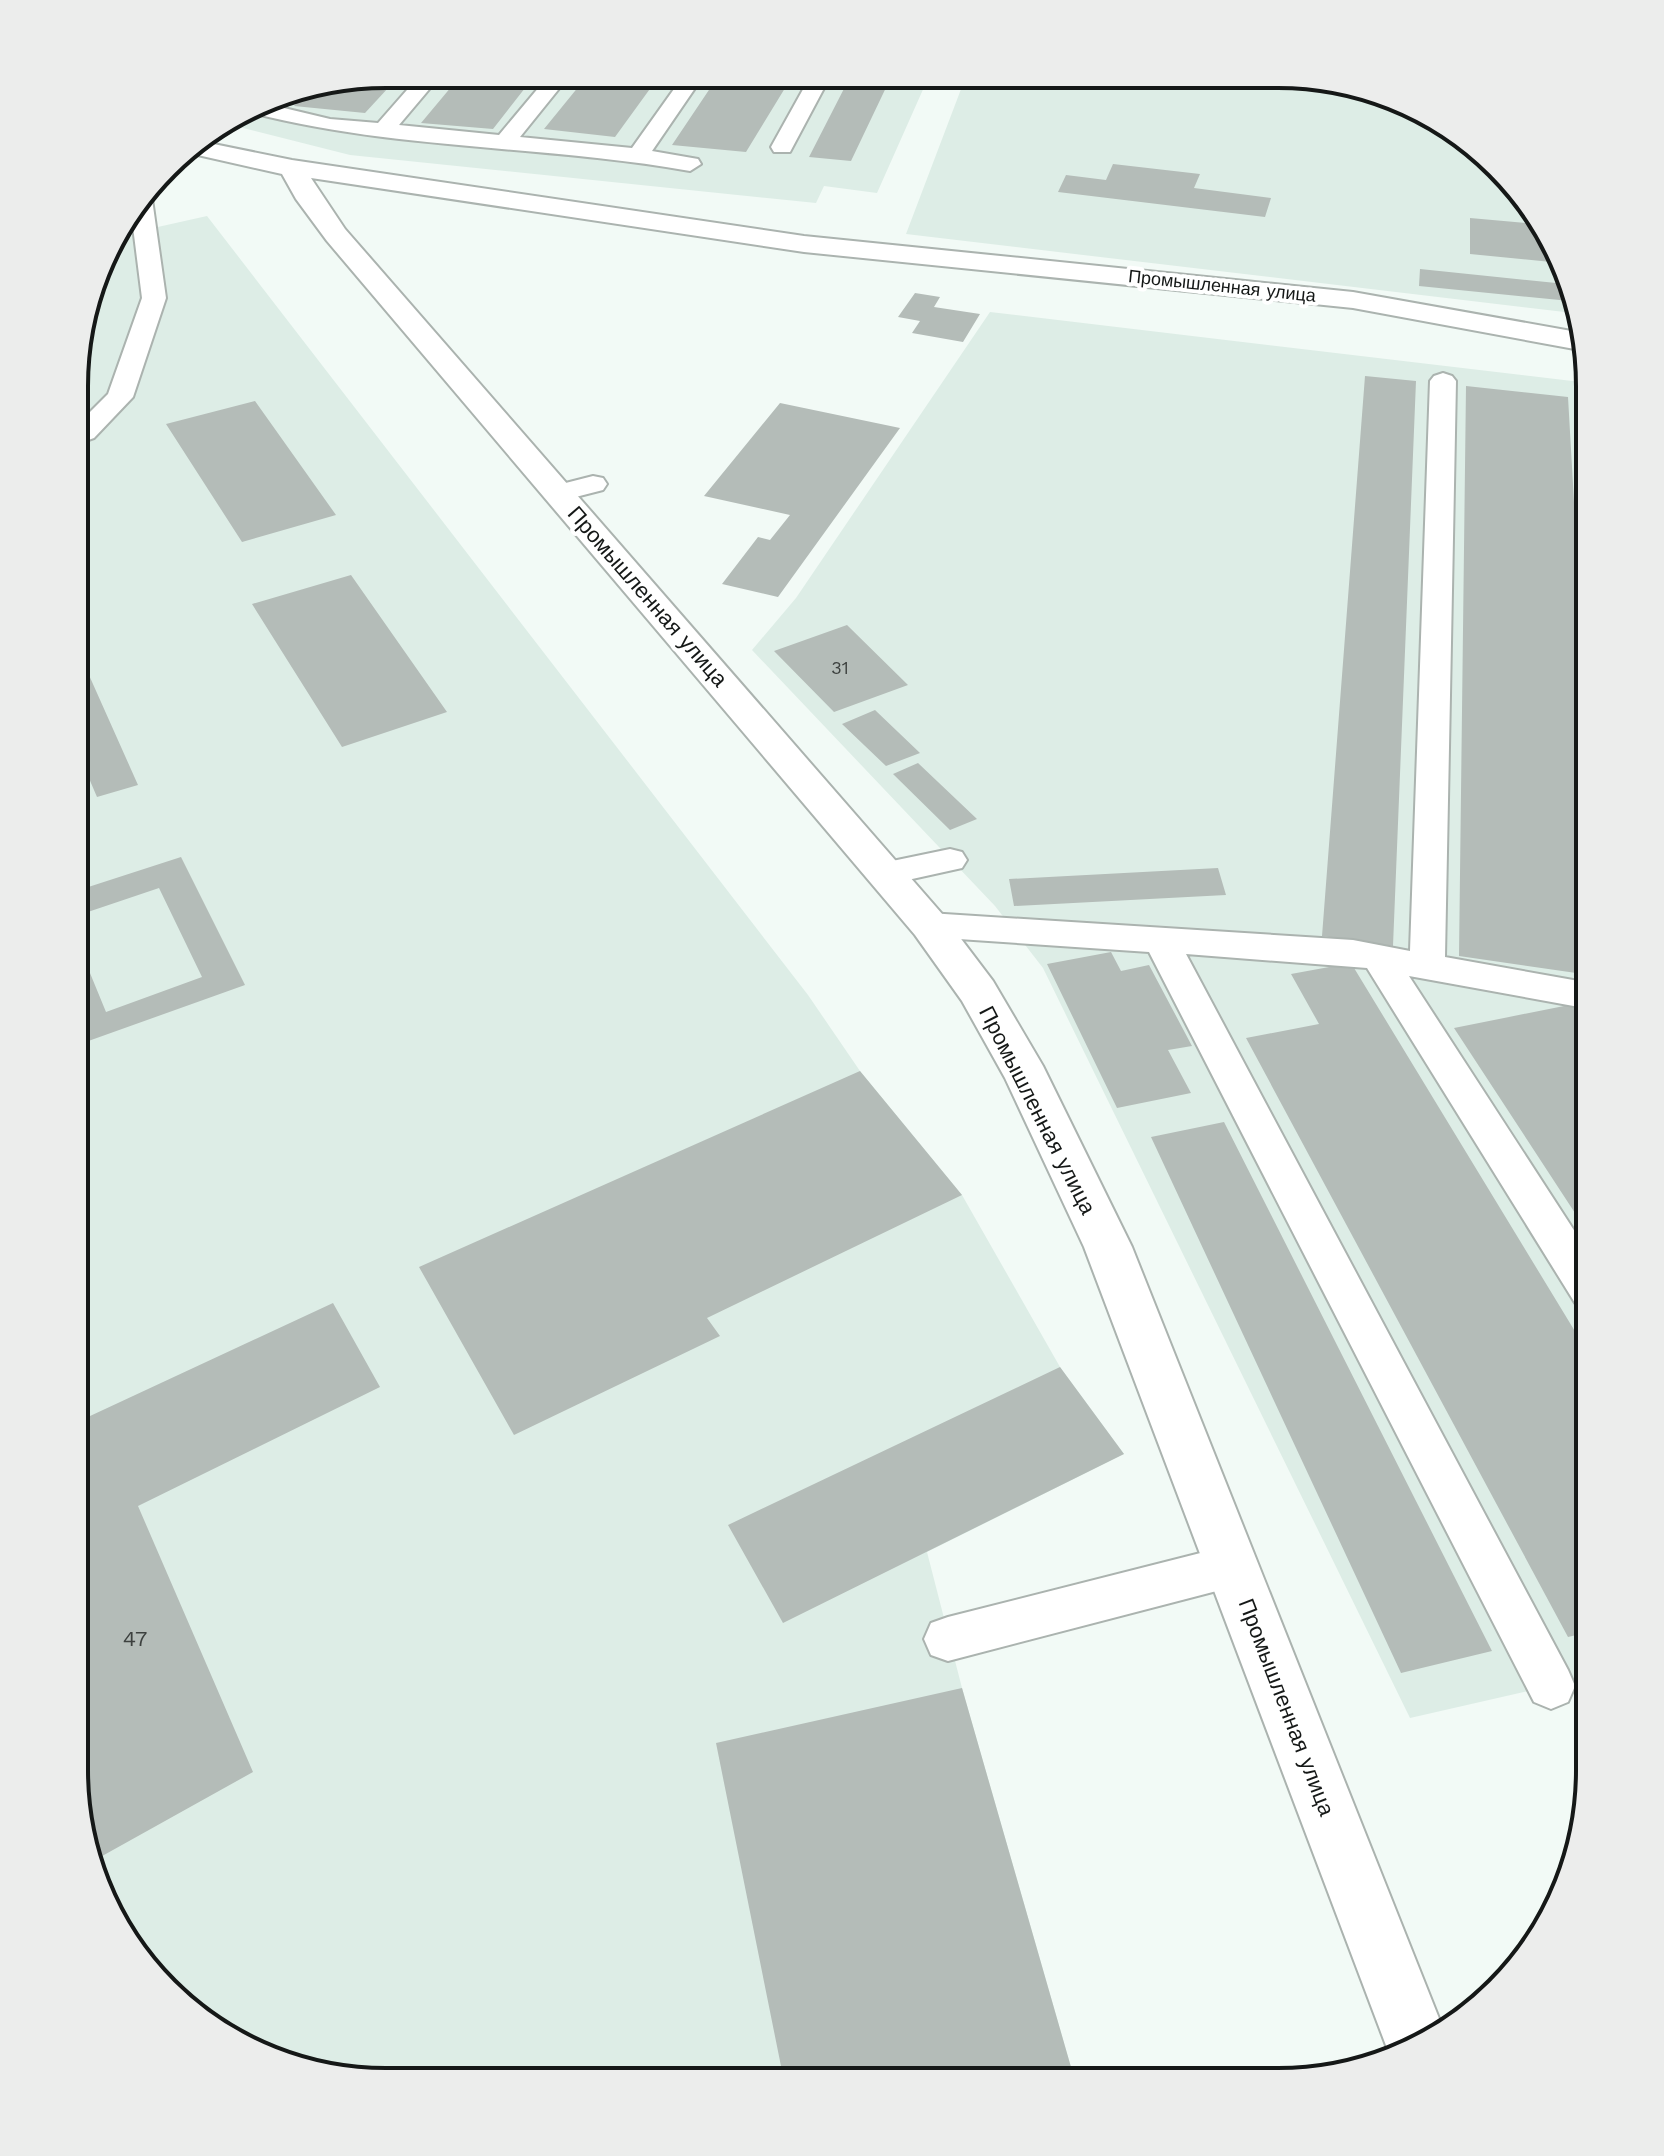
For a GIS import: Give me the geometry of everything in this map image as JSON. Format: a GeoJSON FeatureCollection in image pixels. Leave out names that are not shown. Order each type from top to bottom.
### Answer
{"type":"FeatureCollection","features":[{"type":"Feature","properties":{"kind":"street","name":"Промышленная улица"},"geometry":{"type":"LineString","coordinates":[[204,149],[292,168],[804,244],[1346,292],[1572,339]]}},
{"type":"Feature","properties":{"kind":"street","name":"Промышленная улица"},"geometry":{"type":"LineString","coordinates":[[292,168],[309,199],[336,235],[576,488],[929,925],[978,992],[1027,1078],[1101,1232],[1414,2035]]}},
{"type":"Feature","properties":{"kind":"lane"},"geometry":{"type":"LineString","coordinates":[[384,130],[420,88]]}},
{"type":"Feature","properties":{"kind":"lane"},"geometry":{"type":"LineString","coordinates":[[505,142],[549,88]]}},
{"type":"Feature","properties":{"kind":"lane"},"geometry":{"type":"LineString","coordinates":[[638,155],[685,88]]}},
{"type":"Feature","properties":{"kind":"lane"},"geometry":{"type":"LineString","coordinates":[[782,147],[814,88]]}},
{"type":"Feature","properties":{"kind":"lane"},"geometry":{"type":"LineString","coordinates":[[271,112],[330,125],[638,155],[690,164]]}},
{"type":"Feature","properties":{"kind":"lane"},"geometry":{"type":"LineString","coordinates":[[88,429],[120,397],[154,298],[143,213]]}},
{"type":"Feature","properties":{"kind":"lane"},"geometry":{"type":"LineString","coordinates":[[1427,966],[1443,381]]}},
{"type":"Feature","properties":{"kind":"lane"},"geometry":{"type":"LineString","coordinates":[[885,873],[950,860]]}},
{"type":"Feature","properties":{"kind":"lane"},"geometry":{"type":"LineString","coordinates":[[929,925],[1353,953],[1576,993]]}},
{"type":"Feature","properties":{"kind":"lane"},"geometry":{"type":"LineString","coordinates":[[1161,940],[1551,1686]]}},
{"type":"Feature","properties":{"kind":"lane"},"geometry":{"type":"LineString","coordinates":[[1379,958],[1576,1269]]}},
{"type":"Feature","properties":{"kind":"lane"},"geometry":{"type":"LineString","coordinates":[[948,1639],[1232,1566]]}},
{"type":"Feature","properties":{"kind":"shaded area"},"geometry":{"type":"Polygon","coordinates":[[[924,88],[877,193],[824,186],[816,203],[350,155],[239,127],[309,98],[366,89],[924,88]]]}},
{"type":"Feature","properties":{"kind":"shaded area"},"geometry":{"type":"Polygon","coordinates":[[[961,88],[1278,88],[1317,91],[1355,98],[1410,119],[1444,138],[1475,162],[1502,189],[1526,220],[1553,272],[1567,312],[906,234],[961,88]]]}},
{"type":"Feature","properties":{"kind":"shaded area"},"geometry":{"type":"Polygon","coordinates":[[[207,216],[808,995],[860,1071],[962,1195],[1060,1367],[1124,1454],[927,1552],[962,1688],[1071,2068],[386,2068],[328,2062],[272,2045],[204,2007],[149,1952],[119,1902],[98,1847],[88,1770],[88,386],[98,309],[111,272],[130,233],[207,216]]]}},
{"type":"Feature","properties":{"kind":"shaded area"},"geometry":{"type":"Polygon","coordinates":[[[990,312],[1576,381],[1576,1680],[1410,1718],[1043,968],[995,906],[752,650],[796,598],[990,312]]]}},
{"type":"Feature","properties":{"kind":"building"},"geometry":{"type":"Polygon","coordinates":[[[388,88],[365,113],[294,106],[299,101],[328,94],[388,88]]]}},
{"type":"Feature","properties":{"kind":"building"},"geometry":{"type":"Polygon","coordinates":[[[450,88],[525,88],[493,129],[421,123],[450,88]]]}},
{"type":"Feature","properties":{"kind":"building"},"geometry":{"type":"Polygon","coordinates":[[[577,88],[651,88],[615,137],[544,129],[577,88]]]}},
{"type":"Feature","properties":{"kind":"building"},"geometry":{"type":"Polygon","coordinates":[[[710,88],[785,88],[746,152],[672,145],[710,88]]]}},
{"type":"Feature","properties":{"kind":"building"},"geometry":{"type":"Polygon","coordinates":[[[844,88],[886,88],[851,161],[809,157],[844,88]]]}},
{"type":"Feature","properties":{"kind":"building"},"geometry":{"type":"Polygon","coordinates":[[[1113,164],[1200,174],[1194,188],[1271,198],[1265,217],[1058,192],[1066,175],[1106,180],[1113,164]]]}},
{"type":"Feature","properties":{"kind":"building"},"geometry":{"type":"Polygon","coordinates":[[[1470,218],[1528,223],[1548,262],[1470,254],[1470,218]]]}},
{"type":"Feature","properties":{"kind":"building"},"geometry":{"type":"Polygon","coordinates":[[[1420,269],[1557,283],[1563,300],[1419,286],[1420,269]]]}},
{"type":"Feature","properties":{"kind":"building"},"geometry":{"type":"Polygon","coordinates":[[[915,293],[940,297],[934,307],[980,314],[963,342],[912,333],[920,321],[898,317],[915,293]]]}},
{"type":"Feature","properties":{"kind":"building"},"geometry":{"type":"Polygon","coordinates":[[[1365,376],[1416,381],[1393,946],[1322,936],[1365,376]]]}},
{"type":"Feature","properties":{"kind":"building"},"geometry":{"type":"Polygon","coordinates":[[[1466,386],[1568,397],[1576,537],[1576,973],[1459,956],[1466,386]]]}},
{"type":"Feature","properties":{"kind":"building"},"geometry":{"type":"Polygon","coordinates":[[[255,401],[336,515],[242,542],[166,424],[255,401]]]}},
{"type":"Feature","properties":{"kind":"building"},"geometry":{"type":"Polygon","coordinates":[[[780,403],[900,428],[778,597],[722,584],[758,537],[770,540],[790,515],[704,496],[780,403]]]}},
{"type":"Feature","properties":{"kind":"building"},"geometry":{"type":"Polygon","coordinates":[[[351,575],[447,712],[342,747],[252,604],[351,575]]]}},
{"type":"Feature","properties":{"kind":"building"},"geometry":{"type":"Polygon","coordinates":[[[847,625],[908,685],[834,712],[774,651],[847,625]]]}},
{"type":"Feature","properties":{"kind":"building"},"geometry":{"type":"Polygon","coordinates":[[[88,673],[138,785],[97,797],[88,776],[88,673]]]}},
{"type":"Feature","properties":{"kind":"building"},"geometry":{"type":"Polygon","coordinates":[[[875,710],[920,753],[886,766],[842,724],[875,710]]]}},
{"type":"Feature","properties":{"kind":"building"},"geometry":{"type":"Polygon","coordinates":[[[918,763],[977,819],[950,830],[893,774],[918,763]]]}},
{"type":"Feature","properties":{"kind":"building"},"geometry":{"type":"Polygon","coordinates":[[[181,857],[245,985],[88,1041],[88,968],[106,1012],[202,977],[159,888],[88,912],[88,887],[181,857]]]}},
{"type":"Feature","properties":{"kind":"building"},"geometry":{"type":"Polygon","coordinates":[[[1218,868],[1226,895],[1014,906],[1009,879],[1218,868]]]}},
{"type":"Feature","properties":{"kind":"building"},"geometry":{"type":"Polygon","coordinates":[[[1111,952],[1121,971],[1149,965],[1192,1046],[1168,1050],[1191,1093],[1117,1108],[1047,964],[1111,952]]]}},
{"type":"Feature","properties":{"kind":"building"},"geometry":{"type":"Polygon","coordinates":[[[1351,963],[1576,1333],[1576,1635],[1568,1637],[1246,1038],[1319,1024],[1291,974],[1351,963]]]}},
{"type":"Feature","properties":{"kind":"building"},"geometry":{"type":"Polygon","coordinates":[[[1574,1004],[1576,1007],[1576,1215],[1454,1028],[1574,1004]]]}},
{"type":"Feature","properties":{"kind":"building"},"geometry":{"type":"Polygon","coordinates":[[[860,1071],[962,1195],[707,1318],[720,1336],[514,1435],[419,1267],[860,1071]]]}},
{"type":"Feature","properties":{"kind":"building"},"geometry":{"type":"Polygon","coordinates":[[[1224,1122],[1492,1651],[1401,1673],[1151,1137],[1224,1122]]]}},
{"type":"Feature","properties":{"kind":"building"},"geometry":{"type":"Polygon","coordinates":[[[333,1303],[380,1387],[138,1506],[253,1772],[101,1857],[91,1809],[88,1770],[88,1417],[333,1303]]]}},
{"type":"Feature","properties":{"kind":"building"},"geometry":{"type":"Polygon","coordinates":[[[1060,1367],[1124,1454],[783,1623],[728,1525],[1060,1367]]]}},
{"type":"Feature","properties":{"kind":"building"},"geometry":{"type":"Polygon","coordinates":[[[962,1688],[1071,2068],[781,2068],[716,1743],[962,1688]]]}}]}
